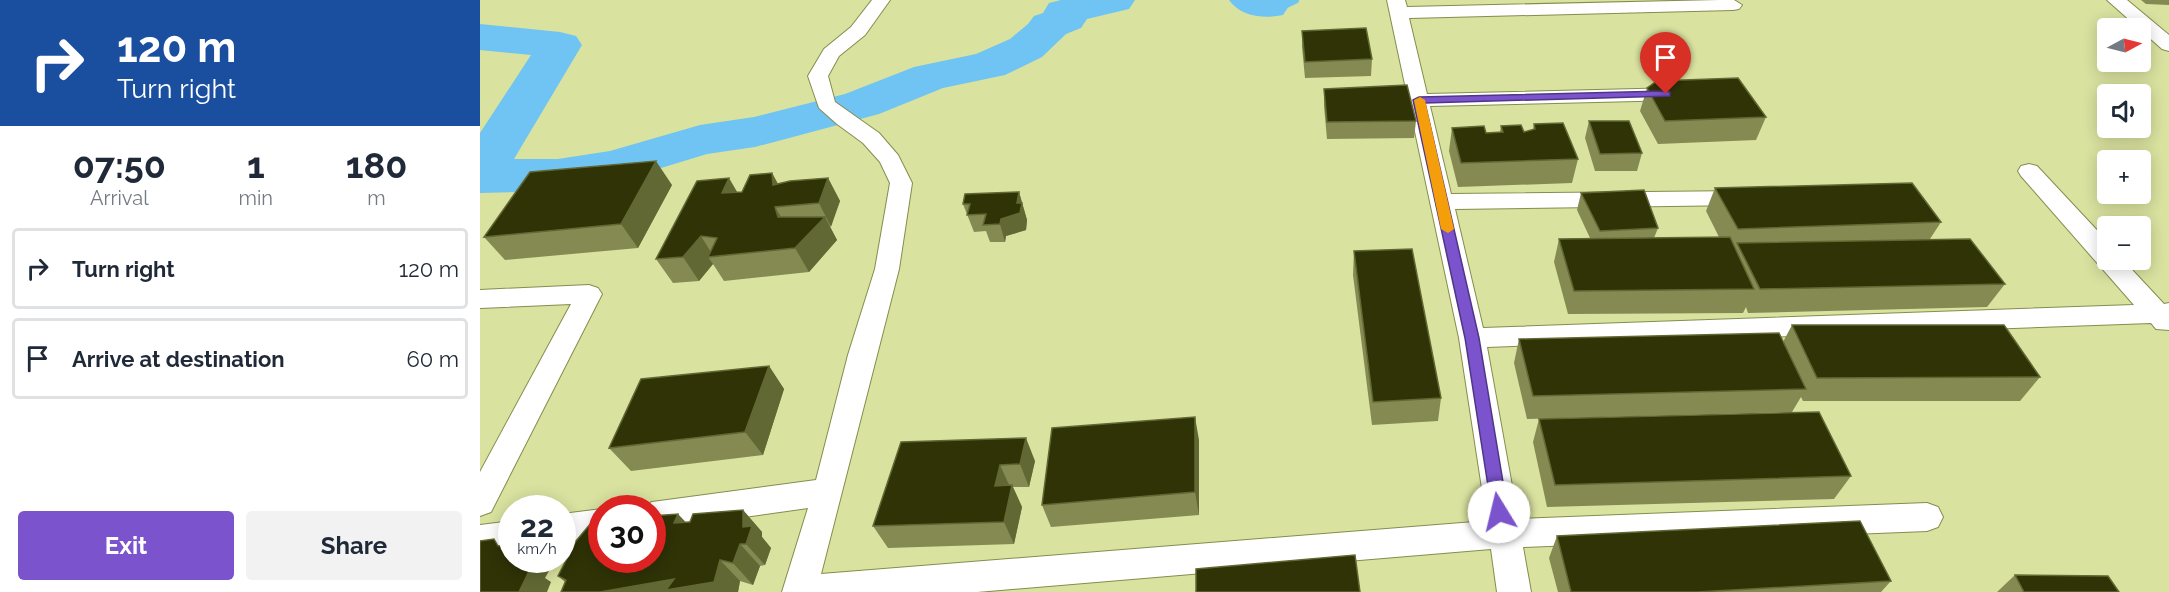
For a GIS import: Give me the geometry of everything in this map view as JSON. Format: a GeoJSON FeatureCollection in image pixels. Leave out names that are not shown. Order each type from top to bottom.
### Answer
{"type":"FeatureCollection","features":[{"type":"Feature","properties":{"kind":"street"},"geometry":{"type":"LineString","coordinates":[[881,0],[858,31],[831,53],[818,75],[835,112],[871,138],[890,160],[901,183],[887,269],[862,356],[828,492],[799,591],[1503,534],[1927,518]]}},
{"type":"Feature","properties":{"kind":"street"},"geometry":{"type":"LineString","coordinates":[[2115,0],[2169,45]]}},
{"type":"Feature","properties":{"kind":"street"},"geometry":{"type":"LineString","coordinates":[[1514,592],[1472,338],[1398,7],[1733,5]]}},
{"type":"Feature","properties":{"kind":"street"},"geometry":{"type":"LineString","coordinates":[[1419,100],[1688,93]]}},
{"type":"Feature","properties":{"kind":"street"},"geometry":{"type":"LineString","coordinates":[[2029,171],[2097,247]]}},
{"type":"Feature","properties":{"kind":"street"},"geometry":{"type":"LineString","coordinates":[[1442,202],[1771,197]]}},
{"type":"Feature","properties":{"kind":"street"},"geometry":{"type":"LineString","coordinates":[[2119,270],[2165,317]]}},
{"type":"Feature","properties":{"kind":"street"},"geometry":{"type":"LineString","coordinates":[[480,299],[590,294],[480,502]]}},
{"type":"Feature","properties":{"kind":"street"},"geometry":{"type":"LineString","coordinates":[[1472,338],[2165,317]]}},
{"type":"Feature","properties":{"kind":"street"},"geometry":{"type":"LineString","coordinates":[[666,514],[828,492]]}},
{"type":"Feature","properties":{"kind":"street"},"geometry":{"type":"LineString","coordinates":[[480,539],[498,537]]}},
{"type":"Feature","properties":{"kind":"building"},"geometry":{"type":"Polygon","coordinates":[[[1366,28],[1372,59],[1305,62],[1302,31],[1366,28]]]}},
{"type":"Feature","properties":{"kind":"building"},"geometry":{"type":"Polygon","coordinates":[[[1738,78],[1766,117],[1665,121],[1647,88],[1657,81],[1738,78]]]}},
{"type":"Feature","properties":{"kind":"building"},"geometry":{"type":"Polygon","coordinates":[[[1407,85],[1416,121],[1327,122],[1324,89],[1407,85]]]}},
{"type":"Feature","properties":{"kind":"building"},"geometry":{"type":"Polygon","coordinates":[[[1589,121],[1629,121],[1642,153],[1600,154],[1589,121]]]}},
{"type":"Feature","properties":{"kind":"building"},"geometry":{"type":"Polygon","coordinates":[[[1563,123],[1578,159],[1461,163],[1452,128],[1484,126],[1486,133],[1503,132],[1501,126],[1521,125],[1524,132],[1535,129],[1534,124],[1563,123]]]}},
{"type":"Feature","properties":{"kind":"building"},"geometry":{"type":"Polygon","coordinates":[[[656,161],[621,224],[484,237],[530,172],[656,161]]]}},
{"type":"Feature","properties":{"kind":"building"},"geometry":{"type":"Polygon","coordinates":[[[772,173],[773,185],[790,181],[828,178],[819,203],[775,207],[778,217],[825,217],[795,248],[708,257],[717,238],[701,236],[683,257],[656,259],[697,181],[729,178],[722,193],[742,192],[750,175],[772,173]]]}},
{"type":"Feature","properties":{"kind":"building"},"geometry":{"type":"Polygon","coordinates":[[[1912,183],[1941,222],[1738,229],[1715,188],[1912,183]]]}},
{"type":"Feature","properties":{"kind":"building"},"geometry":{"type":"Polygon","coordinates":[[[1644,190],[1658,228],[1600,231],[1581,193],[1644,190]]]}},
{"type":"Feature","properties":{"kind":"building"},"geometry":{"type":"Polygon","coordinates":[[[1019,192],[1017,203],[1022,203],[1020,213],[1001,219],[1000,224],[983,225],[986,214],[967,215],[970,204],[963,204],[965,194],[1019,192]]]}},
{"type":"Feature","properties":{"kind":"building"},"geometry":{"type":"Polygon","coordinates":[[[1730,237],[1754,289],[1574,291],[1559,239],[1730,237]]]}},
{"type":"Feature","properties":{"kind":"building"},"geometry":{"type":"Polygon","coordinates":[[[1970,239],[2005,284],[1760,289],[1737,243],[1970,239]]]}},
{"type":"Feature","properties":{"kind":"building"},"geometry":{"type":"Polygon","coordinates":[[[1412,249],[1441,398],[1373,402],[1354,251],[1412,249]]]}},
{"type":"Feature","properties":{"kind":"building"},"geometry":{"type":"Polygon","coordinates":[[[1792,325],[2004,325],[2040,377],[1817,378],[1792,325]]]}},
{"type":"Feature","properties":{"kind":"building"},"geometry":{"type":"Polygon","coordinates":[[[1779,333],[1806,389],[1533,396],[1519,339],[1779,333]]]}},
{"type":"Feature","properties":{"kind":"building"},"geometry":{"type":"Polygon","coordinates":[[[769,366],[745,432],[609,448],[641,379],[769,366]]]}},
{"type":"Feature","properties":{"kind":"building"},"geometry":{"type":"Polygon","coordinates":[[[1819,412],[1851,476],[1555,485],[1539,419],[1819,412]]]}},
{"type":"Feature","properties":{"kind":"building"},"geometry":{"type":"Polygon","coordinates":[[[1195,417],[1195,492],[1042,505],[1052,428],[1195,417]]]}},
{"type":"Feature","properties":{"kind":"building"},"geometry":{"type":"Polygon","coordinates":[[[1026,438],[1020,464],[1000,465],[995,486],[1012,485],[1004,522],[873,526],[901,442],[1026,438]]]}},
{"type":"Feature","properties":{"kind":"building"},"geometry":{"type":"Polygon","coordinates":[[[743,510],[743,527],[752,526],[746,544],[740,544],[733,563],[720,560],[714,582],[666,590],[674,579],[600,592],[561,592],[566,580],[558,576],[560,573],[576,573],[576,541],[588,527],[588,573],[666,573],[666,515],[678,514],[674,523],[690,522],[693,514],[743,510]]]}},
{"type":"Feature","properties":{"kind":"building"},"geometry":{"type":"Polygon","coordinates":[[[1860,521],[1891,581],[1697,592],[1571,592],[1557,536],[1860,521]]]}},
{"type":"Feature","properties":{"kind":"building"},"geometry":{"type":"Polygon","coordinates":[[[494,539],[498,546],[498,573],[528,573],[519,592],[480,592],[480,541],[494,539]]]}},
{"type":"Feature","properties":{"kind":"building"},"geometry":{"type":"Polygon","coordinates":[[[1355,555],[1360,592],[1196,592],[1196,569],[1355,555]]]}},
{"type":"Feature","properties":{"kind":"building"},"geometry":{"type":"Polygon","coordinates":[[[2015,575],[2108,576],[2119,592],[2024,592],[2015,575]]]}},
{"type":"Feature","properties":{"kind":"waterway"},"geometry":{"type":"LineString","coordinates":[[480,176],[558,175],[615,166],[700,140],[755,132],[862,104],[930,77],[989,65],[1026,48],[1045,32],[1049,25],[1066,19],[1064,12],[1114,0]]}},
{"type":"Feature","properties":{"kind":"waterway"},"geometry":{"type":"LineString","coordinates":[[1250,0],[1268,6]]}},
{"type":"Feature","properties":{"kind":"waterway"},"geometry":{"type":"LineString","coordinates":[[1268,6],[1278,8],[1295,0]]}},
{"type":"Feature","properties":{"kind":"waterway"},"geometry":{"type":"LineString","coordinates":[[480,37],[560,45],[480,173]]}},
{"type":"Feature","properties":{"kind":"slow traffic"},"geometry":{"type":"LineString","coordinates":[[1420,100],[1448,229]]}},
{"type":"Feature","properties":{"kind":"route"},"geometry":{"type":"LineString","coordinates":[[1499,512],[1472,338],[1419,100],[1666,94]]}}]}
